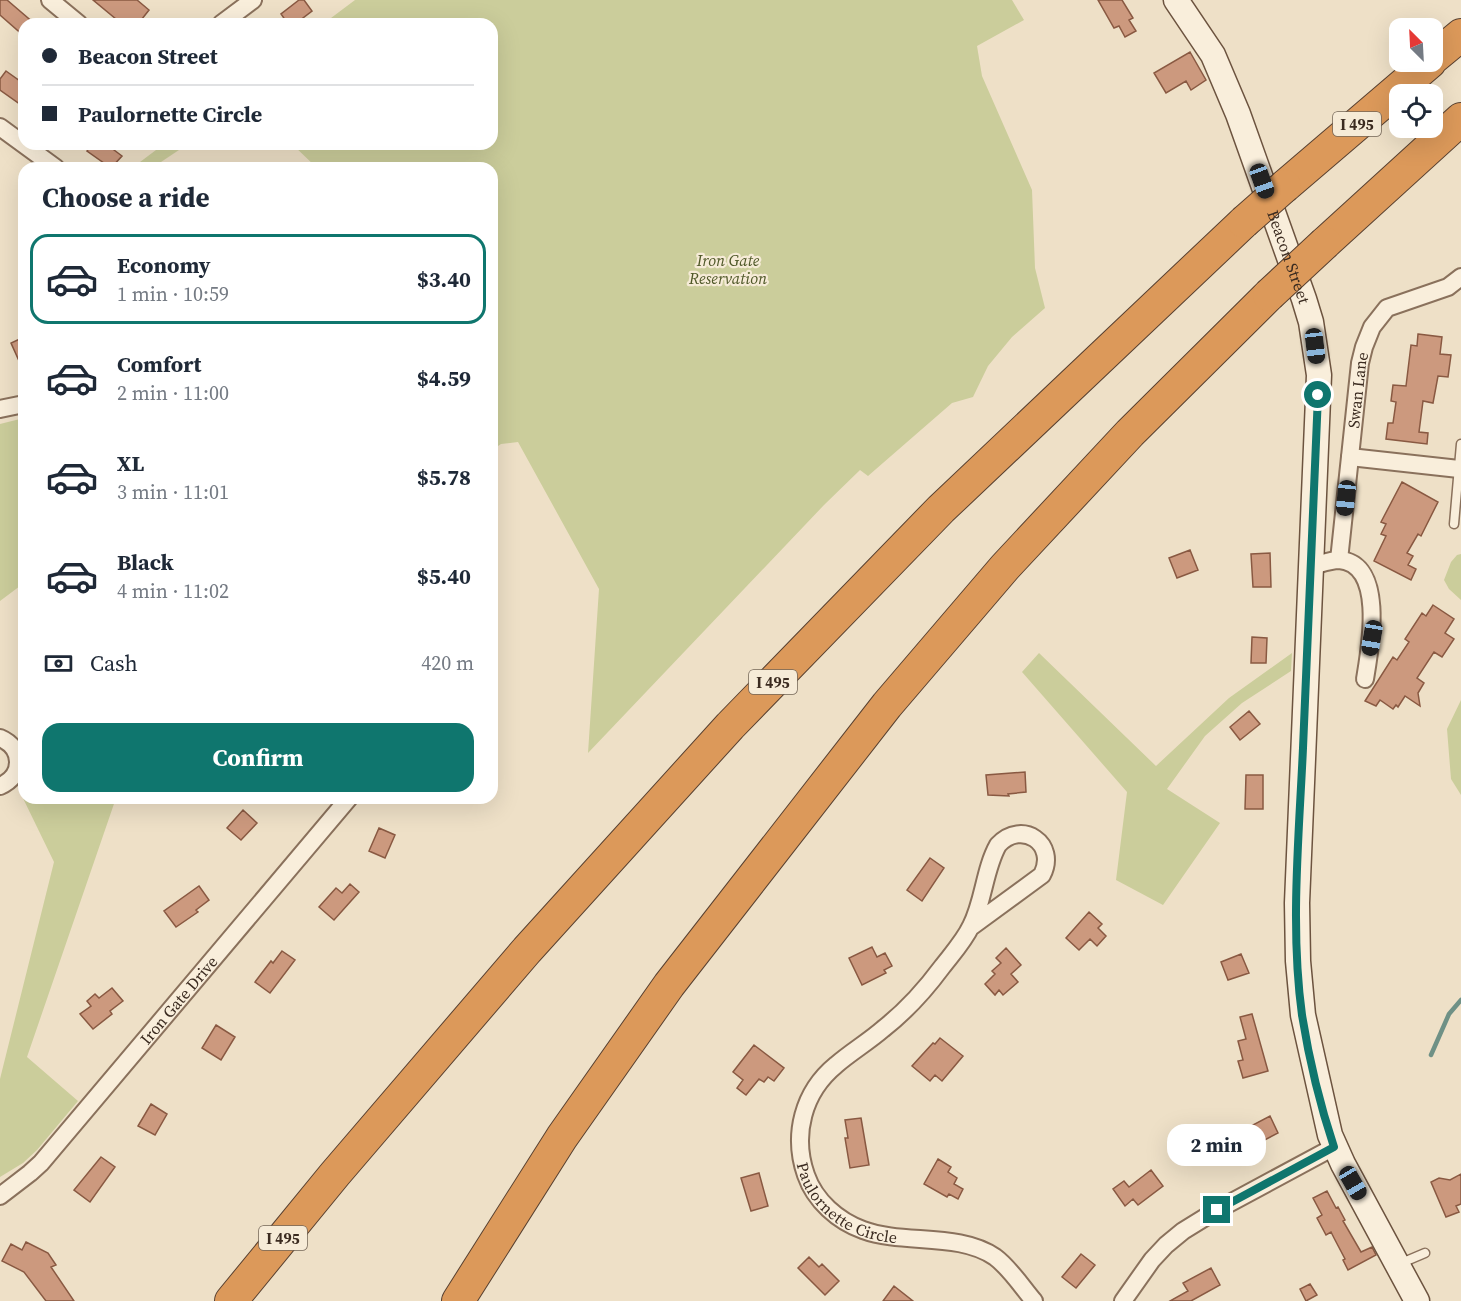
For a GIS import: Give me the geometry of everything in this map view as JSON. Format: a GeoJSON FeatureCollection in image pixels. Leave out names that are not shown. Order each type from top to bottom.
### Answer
{"type":"FeatureCollection","features":[{"type":"Feature","properties":{"kind":"highway","name":"I 495"},"geometry":{"type":"LineString","coordinates":[[1443,50],[1461,34]]}},
{"type":"Feature","properties":{"kind":"highway","name":"I 495"},"geometry":{"type":"LineString","coordinates":[[231,1301],[335,1174],[527,950],[730,726],[941,508],[1244,222],[1417,72]]}},
{"type":"Feature","properties":{"kind":"highway"},"geometry":{"type":"LineString","coordinates":[[458,1301],[562,1137],[669,985],[887,705],[1005,567],[1130,433],[1269,295],[1461,119]]}},
{"type":"Feature","properties":{"kind":"main road","name":"Beacon Street"},"geometry":{"type":"LineString","coordinates":[[1176,0],[1213,55],[1238,114],[1311,322],[1319,375],[1298,891],[1298,961],[1302,1016],[1334,1147],[1418,1301]]}},
{"type":"Feature","properties":{"kind":"street"},"geometry":{"type":"LineString","coordinates":[[50,0],[72,18]]}},
{"type":"Feature","properties":{"kind":"street"},"geometry":{"type":"LineString","coordinates":[[229,18],[253,0]]}},
{"type":"Feature","properties":{"kind":"street"},"geometry":{"type":"LineString","coordinates":[[0,127],[18,140]]}},
{"type":"Feature","properties":{"kind":"street"},"geometry":{"type":"LineString","coordinates":[[31,150],[48,162]]}},
{"type":"Feature","properties":{"kind":"street","name":"Swan Lane"},"geometry":{"type":"LineString","coordinates":[[1340,560],[1360,363],[1372,327],[1387,308],[1448,287],[1461,277]]}},
{"type":"Feature","properties":{"kind":"street"},"geometry":{"type":"LineString","coordinates":[[0,409],[18,405]]}},
{"type":"Feature","properties":{"kind":"street"},"geometry":{"type":"LineString","coordinates":[[1350,457],[1459,469]]}},
{"type":"Feature","properties":{"kind":"street"},"geometry":{"type":"LineString","coordinates":[[1312,566],[1340,560],[1358,567],[1366,578],[1371,599],[1372,638],[1365,679]]}},
{"type":"Feature","properties":{"kind":"street"},"geometry":{"type":"LineString","coordinates":[[0,738],[11,745],[18,759],[15,775],[0,786]]}},
{"type":"Feature","properties":{"kind":"street","name":"Iron Gate Drive"},"geometry":{"type":"LineString","coordinates":[[0,1196],[41,1162],[344,804]]}},
{"type":"Feature","properties":{"kind":"street","name":"Paulornette Circle"},"geometry":{"type":"LineString","coordinates":[[971,927],[998,845],[1007,837],[1018,834],[1035,838],[1045,852],[1046,864],[1042,875],[971,927],[919,996],[884,1029],[836,1065],[819,1082],[807,1102],[802,1118],[800,1149],[808,1180],[815,1194],[825,1206],[850,1225],[881,1235],[948,1242],[982,1251],[995,1257],[1004,1265],[1034,1301]]}},
{"type":"Feature","properties":{"kind":"street"},"geometry":{"type":"LineString","coordinates":[[1123,1301],[1152,1260],[1183,1231],[1217,1210],[1334,1147]]}},
{"type":"Feature","properties":{"kind":"lane"},"geometry":{"type":"LineString","coordinates":[[1454,524],[1461,444]]}},
{"type":"Feature","properties":{"kind":"lane"},"geometry":{"type":"LineString","coordinates":[[1399,1265],[1425,1253]]}},
{"type":"Feature","properties":{"kind":"green space","name":"Iron Gate Reservation"},"geometry":{"type":"Polygon","coordinates":[[[355,0],[1012,0],[1024,20],[977,46],[982,76],[1032,190],[1035,268],[1045,308],[1012,337],[988,366],[973,397],[952,403],[868,476],[860,470],[588,753],[599,589],[518,442],[498,446],[498,162],[311,162],[298,150],[498,150],[498,18],[331,18],[355,0]]]}},
{"type":"Feature","properties":{"kind":"green space"},"geometry":{"type":"Polygon","coordinates":[[[156,150],[179,150],[161,162],[140,162],[156,150]]]}},
{"type":"Feature","properties":{"kind":"green space"},"geometry":{"type":"Polygon","coordinates":[[[18,420],[18,588],[0,601],[0,424],[18,420]]]}},
{"type":"Feature","properties":{"kind":"green space"},"geometry":{"type":"Polygon","coordinates":[[[1461,554],[1461,600],[1449,589],[1444,580],[1451,562],[1461,554]]]}},
{"type":"Feature","properties":{"kind":"green space"},"geometry":{"type":"Polygon","coordinates":[[[1039,653],[1156,766],[1229,698],[1292,653],[1291,671],[1242,703],[1205,736],[1167,789],[1220,823],[1163,905],[1116,880],[1127,792],[1022,672],[1039,653]]]}},
{"type":"Feature","properties":{"kind":"green space"},"geometry":{"type":"Polygon","coordinates":[[[1461,700],[1461,795],[1451,779],[1447,729],[1461,700]]]}},
{"type":"Feature","properties":{"kind":"green space"},"geometry":{"type":"Polygon","coordinates":[[[26,804],[114,804],[27,1057],[78,1101],[37,1150],[23,1163],[0,1177],[0,1079],[54,862],[26,804]]]}},
{"type":"Feature","properties":{"kind":"building"},"geometry":{"type":"Polygon","coordinates":[[[0,0],[7,0],[28,18],[18,18],[18,31],[0,15],[0,0]]]}},
{"type":"Feature","properties":{"kind":"building"},"geometry":{"type":"Polygon","coordinates":[[[93,0],[137,0],[149,10],[143,18],[115,18],[93,0]]]}},
{"type":"Feature","properties":{"kind":"building"},"geometry":{"type":"Polygon","coordinates":[[[299,0],[304,0],[312,11],[303,18],[284,18],[281,14],[299,0]]]}},
{"type":"Feature","properties":{"kind":"building"},"geometry":{"type":"Polygon","coordinates":[[[1098,0],[1122,0],[1133,18],[1129,20],[1136,31],[1125,37],[1119,26],[1114,28],[1098,0]]]}},
{"type":"Feature","properties":{"kind":"building"},"geometry":{"type":"Polygon","coordinates":[[[1190,52],[1206,80],[1191,90],[1186,81],[1166,93],[1154,73],[1190,52]]]}},
{"type":"Feature","properties":{"kind":"building"},"geometry":{"type":"Polygon","coordinates":[[[6,71],[18,80],[18,103],[0,90],[0,79],[6,71]]]}},
{"type":"Feature","properties":{"kind":"building"},"geometry":{"type":"Polygon","coordinates":[[[114,150],[122,156],[116,162],[103,162],[87,151],[114,150]]]}},
{"type":"Feature","properties":{"kind":"building"},"geometry":{"type":"Polygon","coordinates":[[[1418,334],[1442,337],[1440,354],[1451,355],[1448,377],[1438,376],[1433,403],[1423,401],[1419,432],[1428,433],[1427,444],[1386,439],[1388,423],[1393,423],[1396,402],[1391,401],[1393,385],[1406,386],[1411,345],[1417,346],[1418,334]]]}},
{"type":"Feature","properties":{"kind":"building"},"geometry":{"type":"Polygon","coordinates":[[[18,340],[18,359],[11,343],[18,340]]]}},
{"type":"Feature","properties":{"kind":"building"},"geometry":{"type":"Polygon","coordinates":[[[1402,482],[1438,502],[1421,536],[1418,534],[1407,553],[1413,556],[1408,565],[1416,569],[1411,580],[1374,561],[1386,536],[1381,534],[1386,524],[1381,522],[1402,482]]]}},
{"type":"Feature","properties":{"kind":"building"},"geometry":{"type":"Polygon","coordinates":[[[1190,550],[1198,570],[1177,578],[1169,558],[1190,550]]]}},
{"type":"Feature","properties":{"kind":"building"},"geometry":{"type":"Polygon","coordinates":[[[1270,553],[1271,587],[1253,587],[1251,554],[1270,553]]]}},
{"type":"Feature","properties":{"kind":"building"},"geometry":{"type":"Polygon","coordinates":[[[1433,605],[1454,619],[1445,633],[1454,639],[1442,657],[1434,652],[1417,678],[1424,683],[1418,693],[1420,706],[1405,696],[1398,707],[1396,705],[1393,709],[1380,700],[1376,706],[1365,701],[1393,657],[1397,660],[1409,642],[1405,639],[1422,613],[1426,616],[1433,605]]]}},
{"type":"Feature","properties":{"kind":"building"},"geometry":{"type":"Polygon","coordinates":[[[1252,637],[1267,638],[1266,663],[1251,663],[1252,637]]]}},
{"type":"Feature","properties":{"kind":"building"},"geometry":{"type":"Polygon","coordinates":[[[1249,711],[1260,724],[1240,740],[1230,727],[1249,711]]]}},
{"type":"Feature","properties":{"kind":"building"},"geometry":{"type":"Polygon","coordinates":[[[1025,772],[1026,792],[1008,794],[1009,796],[988,795],[986,775],[1025,772]]]}},
{"type":"Feature","properties":{"kind":"building"},"geometry":{"type":"Polygon","coordinates":[[[1246,775],[1263,775],[1263,809],[1245,809],[1246,775]]]}},
{"type":"Feature","properties":{"kind":"building"},"geometry":{"type":"Polygon","coordinates":[[[243,810],[257,823],[241,840],[227,828],[243,810]]]}},
{"type":"Feature","properties":{"kind":"building"},"geometry":{"type":"Polygon","coordinates":[[[379,828],[395,835],[385,858],[369,851],[379,828]]]}},
{"type":"Feature","properties":{"kind":"building"},"geometry":{"type":"Polygon","coordinates":[[[930,858],[944,868],[922,901],[907,890],[930,858]]]}},
{"type":"Feature","properties":{"kind":"building"},"geometry":{"type":"Polygon","coordinates":[[[350,884],[359,892],[334,920],[319,907],[336,888],[342,893],[350,884]]]}},
{"type":"Feature","properties":{"kind":"building"},"geometry":{"type":"Polygon","coordinates":[[[199,886],[209,900],[196,910],[198,912],[176,927],[164,911],[199,886]]]}},
{"type":"Feature","properties":{"kind":"building"},"geometry":{"type":"Polygon","coordinates":[[[1089,912],[1102,924],[1098,928],[1106,936],[1097,946],[1090,939],[1079,950],[1066,938],[1089,912]]]}},
{"type":"Feature","properties":{"kind":"building"},"geometry":{"type":"Polygon","coordinates":[[[872,947],[877,957],[885,953],[892,966],[884,970],[886,973],[862,985],[849,958],[872,947]]]}},
{"type":"Feature","properties":{"kind":"building"},"geometry":{"type":"Polygon","coordinates":[[[1006,948],[1021,965],[1011,974],[1018,982],[1003,995],[999,990],[995,995],[985,984],[995,974],[992,971],[1001,963],[996,958],[1006,948]]]}},
{"type":"Feature","properties":{"kind":"building"},"geometry":{"type":"Polygon","coordinates":[[[282,951],[295,960],[270,993],[255,982],[282,951]]]}},
{"type":"Feature","properties":{"kind":"building"},"geometry":{"type":"Polygon","coordinates":[[[1241,954],[1249,973],[1228,980],[1221,962],[1241,954]]]}},
{"type":"Feature","properties":{"kind":"building"},"geometry":{"type":"Polygon","coordinates":[[[112,988],[123,1001],[110,1011],[112,1014],[93,1029],[80,1014],[91,1006],[87,1001],[95,994],[99,998],[112,988]]]}},
{"type":"Feature","properties":{"kind":"building"},"geometry":{"type":"Polygon","coordinates":[[[1252,1014],[1268,1071],[1243,1078],[1238,1061],[1243,1060],[1238,1041],[1246,1039],[1240,1017],[1252,1014]]]}},
{"type":"Feature","properties":{"kind":"building"},"geometry":{"type":"Polygon","coordinates":[[[216,1025],[235,1037],[221,1060],[202,1048],[216,1025]]]}},
{"type":"Feature","properties":{"kind":"building"},"geometry":{"type":"Polygon","coordinates":[[[940,1038],[963,1056],[942,1081],[935,1075],[930,1081],[912,1066],[940,1038]]]}},
{"type":"Feature","properties":{"kind":"building"},"geometry":{"type":"Polygon","coordinates":[[[754,1045],[784,1068],[774,1081],[768,1077],[764,1082],[759,1079],[746,1095],[737,1088],[743,1080],[733,1072],[754,1045]]]}},
{"type":"Feature","properties":{"kind":"building"},"geometry":{"type":"Polygon","coordinates":[[[151,1104],[167,1114],[155,1135],[138,1126],[151,1104]]]}},
{"type":"Feature","properties":{"kind":"building"},"geometry":{"type":"Polygon","coordinates":[[[1270,1116],[1278,1133],[1257,1144],[1249,1127],[1270,1116]]]}},
{"type":"Feature","properties":{"kind":"building"},"geometry":{"type":"Polygon","coordinates":[[[861,1118],[869,1165],[850,1168],[845,1138],[848,1138],[845,1120],[861,1118]]]}},
{"type":"Feature","properties":{"kind":"building"},"geometry":{"type":"Polygon","coordinates":[[[101,1157],[115,1167],[90,1202],[74,1190],[101,1157]]]}},
{"type":"Feature","properties":{"kind":"building"},"geometry":{"type":"Polygon","coordinates":[[[938,1159],[951,1167],[948,1172],[957,1178],[954,1184],[963,1189],[958,1199],[949,1194],[947,1197],[924,1184],[938,1159]]]}},
{"type":"Feature","properties":{"kind":"building"},"geometry":{"type":"Polygon","coordinates":[[[1151,1170],[1163,1186],[1138,1205],[1133,1199],[1125,1206],[1113,1189],[1124,1181],[1129,1187],[1151,1170]]]}},
{"type":"Feature","properties":{"kind":"building"},"geometry":{"type":"Polygon","coordinates":[[[759,1173],[768,1206],[751,1211],[741,1178],[759,1173]]]}},
{"type":"Feature","properties":{"kind":"building"},"geometry":{"type":"Polygon","coordinates":[[[1461,1174],[1461,1204],[1456,1206],[1459,1212],[1446,1217],[1431,1182],[1439,1178],[1450,1180],[1461,1174]]]}},
{"type":"Feature","properties":{"kind":"building"},"geometry":{"type":"Polygon","coordinates":[[[1327,1191],[1336,1208],[1338,1207],[1345,1220],[1343,1221],[1361,1252],[1372,1247],[1376,1255],[1348,1270],[1331,1232],[1326,1235],[1317,1218],[1322,1215],[1313,1198],[1327,1191]]]}},
{"type":"Feature","properties":{"kind":"building"},"geometry":{"type":"Polygon","coordinates":[[[26,1242],[48,1253],[56,1265],[51,1267],[74,1301],[46,1301],[24,1272],[2,1261],[11,1244],[22,1250],[26,1242]]]}},
{"type":"Feature","properties":{"kind":"building"},"geometry":{"type":"Polygon","coordinates":[[[1081,1254],[1095,1265],[1076,1288],[1062,1277],[1081,1254]]]}},
{"type":"Feature","properties":{"kind":"building"},"geometry":{"type":"Polygon","coordinates":[[[809,1257],[819,1267],[822,1264],[839,1281],[825,1295],[798,1268],[809,1257]]]}},
{"type":"Feature","properties":{"kind":"building"},"geometry":{"type":"Polygon","coordinates":[[[1211,1268],[1220,1285],[1191,1301],[1170,1301],[1188,1291],[1183,1283],[1211,1268]]]}},
{"type":"Feature","properties":{"kind":"building"},"geometry":{"type":"Polygon","coordinates":[[[1310,1284],[1317,1295],[1306,1301],[1300,1289],[1310,1284]]]}},
{"type":"Feature","properties":{"kind":"building"},"geometry":{"type":"Polygon","coordinates":[[[894,1286],[913,1301],[883,1301],[894,1286]]]}},
{"type":"Feature","properties":{"kind":"waterway"},"geometry":{"type":"LineString","coordinates":[[1431,1055],[1449,1014],[1461,1000]]}},
{"type":"Feature","properties":{"kind":"route"},"geometry":{"type":"LineString","coordinates":[[1217,1210],[1334,1147],[1302,1016],[1298,961],[1297,903],[1304,701],[1318,395]]}}]}
